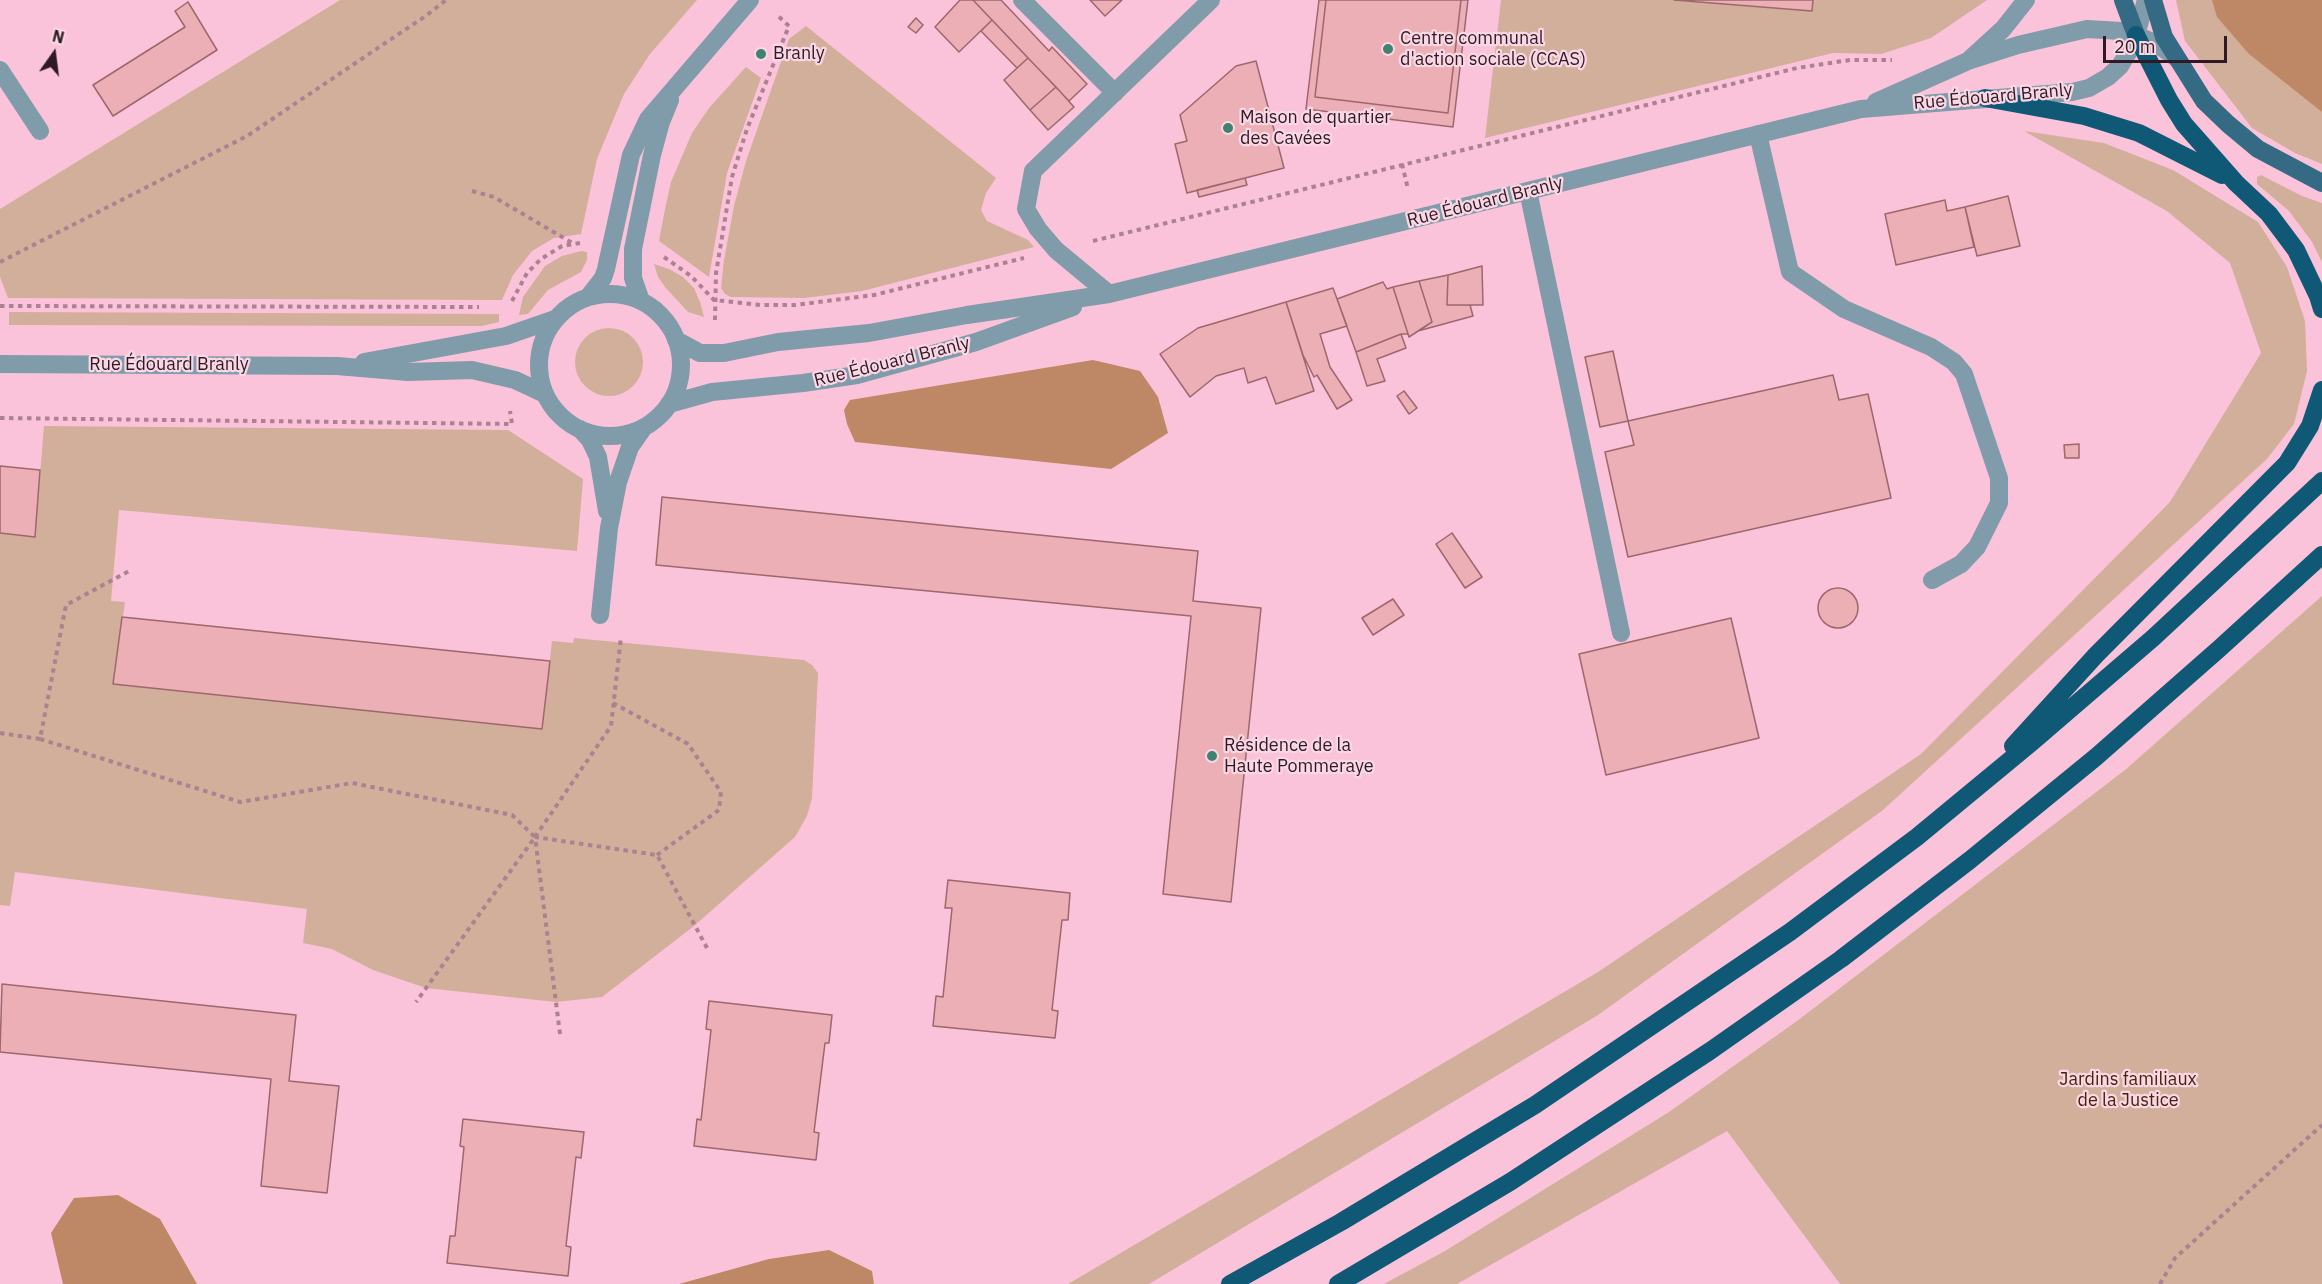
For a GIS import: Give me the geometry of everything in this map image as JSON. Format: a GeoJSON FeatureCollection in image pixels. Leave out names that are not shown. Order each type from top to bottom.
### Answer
{"type":"FeatureCollection","features":[{"type":"Feature","properties":{"kind":"highway"},"geometry":{"type":"LineString","coordinates":[[2136,35],[2169,100],[2184,124],[2236,183],[2269,214],[2296,249],[2322,309]]}},
{"type":"Feature","properties":{"kind":"highway"},"geometry":{"type":"LineString","coordinates":[[1985,98],[2084,116],[2139,134],[2191,158],[2236,183]]}},
{"type":"Feature","properties":{"kind":"highway"},"geometry":{"type":"LineString","coordinates":[[1976,789],[2096,655],[2287,463],[2310,426],[2322,390]]}},
{"type":"Feature","properties":{"kind":"highway"},"geometry":{"type":"LineString","coordinates":[[1230,1284],[1409,1181],[1590,1068],[1790,932],[1917,837],[1976,789],[2153,638],[2322,481]]}},
{"type":"Feature","properties":{"kind":"highway"},"geometry":{"type":"LineString","coordinates":[[1338,1284],[1510,1182],[1710,1051],[1842,959],[2096,757],[2322,555]]}},
{"type":"Feature","properties":{"kind":"main road"},"geometry":{"type":"LineString","coordinates":[[2123,0],[2136,35]]}},
{"type":"Feature","properties":{"kind":"main road"},"geometry":{"type":"LineString","coordinates":[[2153,0],[2164,37],[2204,101],[2258,149],[2322,183]]}},
{"type":"Feature","properties":{"kind":"street"},"geometry":{"type":"LineString","coordinates":[[589,296],[603,278],[612,247],[631,155],[648,119],[750,0]]}},
{"type":"Feature","properties":{"kind":"street"},"geometry":{"type":"LineString","coordinates":[[1022,0],[1115,93]]}},
{"type":"Feature","properties":{"kind":"street"},"geometry":{"type":"LineString","coordinates":[[1108,294],[1056,250],[1038,229],[1026,209],[1034,171],[1211,0]]}},
{"type":"Feature","properties":{"kind":"street","name":"Rue Édouard Branly"},"geometry":{"type":"LineString","coordinates":[[1968,61],[2003,29],[2026,0]]}},
{"type":"Feature","properties":{"kind":"street","name":"Rue Édouard Branly"},"geometry":{"type":"LineString","coordinates":[[676,340],[700,353],[724,353],[778,342],[869,333],[967,315],[1108,294],[1861,109],[1985,98],[2046,96],[2089,88],[2108,77],[2120,66],[2136,35],[2146,0]]}},
{"type":"Feature","properties":{"kind":"street","name":"Rue Édouard Branly"},"geometry":{"type":"LineString","coordinates":[[1861,109],[1968,61],[2052,36],[2087,29],[2121,31],[2136,35],[2155,43],[2175,57]]}},
{"type":"Feature","properties":{"kind":"street"},"geometry":{"type":"LineString","coordinates":[[0,70],[40,131]]}},
{"type":"Feature","properties":{"kind":"street"},"geometry":{"type":"LineString","coordinates":[[641,301],[633,278],[633,249],[657,138],[678,82]]}},
{"type":"Feature","properties":{"kind":"street"},"geometry":{"type":"LineString","coordinates":[[1758,134],[1790,272],[1844,309],[1931,347],[1954,362],[1964,374],[1999,478],[1999,503],[1977,547],[1961,564],[1932,580]]}},
{"type":"Feature","properties":{"kind":"street"},"geometry":{"type":"LineString","coordinates":[[1528,191],[1621,633]]}},
{"type":"Feature","properties":{"kind":"street"},"geometry":{"type":"LineString","coordinates":[[602,293],[622,294],[641,301],[663,317],[676,340],[681,359],[680,380],[669,404],[644,427],[624,434],[609,436],[580,429],[562,418],[545,394],[540,380],[538,358],[544,337],[555,319],[570,305],[589,296],[602,293]]}},
{"type":"Feature","properties":{"kind":"street","name":"Rue Édouard Branly"},"geometry":{"type":"LineString","coordinates":[[669,404],[712,393],[857,375],[976,342],[1108,294]]}},
{"type":"Feature","properties":{"kind":"street","name":"Rue Édouard Branly"},"geometry":{"type":"LineString","coordinates":[[337,366],[506,336],[555,319]]}},
{"type":"Feature","properties":{"kind":"street","name":"Rue Édouard Branly"},"geometry":{"type":"LineString","coordinates":[[0,364],[337,366],[408,372],[472,370],[515,380],[545,394]]}},
{"type":"Feature","properties":{"kind":"street"},"geometry":{"type":"LineString","coordinates":[[600,615],[609,528],[621,469],[630,447],[644,427]]}},
{"type":"Feature","properties":{"kind":"street"},"geometry":{"type":"LineString","coordinates":[[580,429],[590,440],[598,457],[609,528]]}},
{"type":"Feature","properties":{"kind":"path"},"geometry":{"type":"LineString","coordinates":[[0,262],[247,136],[446,0]]}},
{"type":"Feature","properties":{"kind":"path"},"geometry":{"type":"LineString","coordinates":[[715,320],[716,273],[732,177],[747,129],[789,26],[776,14]]}},
{"type":"Feature","properties":{"kind":"path"},"geometry":{"type":"LineString","coordinates":[[633,249],[655,252],[675,262],[714,300],[760,305],[795,305],[874,295],[1797,68],[1850,60],[1897,60]]}},
{"type":"Feature","properties":{"kind":"path"},"geometry":{"type":"LineString","coordinates":[[472,191],[494,197],[574,244]]}},
{"type":"Feature","properties":{"kind":"path"},"geometry":{"type":"LineString","coordinates":[[510,307],[526,273],[541,259],[562,246],[574,244],[612,247]]}},
{"type":"Feature","properties":{"kind":"path"},"geometry":{"type":"LineString","coordinates":[[0,306],[486,307]]}},
{"type":"Feature","properties":{"kind":"path"},"geometry":{"type":"LineString","coordinates":[[0,418],[512,424],[510,408]]}},
{"type":"Feature","properties":{"kind":"path"},"geometry":{"type":"LineString","coordinates":[[40,739],[66,605],[131,570]]}},
{"type":"Feature","properties":{"kind":"path"},"geometry":{"type":"LineString","coordinates":[[416,1002],[535,837],[611,726],[622,628]]}},
{"type":"Feature","properties":{"kind":"path"},"geometry":{"type":"LineString","coordinates":[[0,733],[40,739],[240,801],[352,783],[512,815],[535,837],[657,855],[719,810],[721,792],[688,744],[613,703]]}},
{"type":"Feature","properties":{"kind":"path"},"geometry":{"type":"LineString","coordinates":[[535,837],[560,1034]]}},
{"type":"Feature","properties":{"kind":"path"},"geometry":{"type":"LineString","coordinates":[[657,855],[707,948]]}},
{"type":"Feature","properties":{"kind":"path"},"geometry":{"type":"LineString","coordinates":[[2160,1284],[2175,1258],[2322,1125]]}},
{"type":"Feature","properties":{"kind":"green space"},"geometry":{"type":"Polygon","coordinates":[[[340,0],[697,0],[650,54],[624,94],[597,159],[581,234],[554,238],[532,251],[513,275],[502,300],[8,298],[0,277],[0,209],[340,0]]]}},
{"type":"Feature","properties":{"kind":"green space"},"geometry":{"type":"Polygon","coordinates":[[[1501,0],[1674,0],[1812,11],[1813,0],[1987,0],[1931,38],[1881,54],[1833,53],[1485,138],[1501,0]]]}},
{"type":"Feature","properties":{"kind":"green space"},"geometry":{"type":"Polygon","coordinates":[[[2176,0],[2322,0],[2322,164],[2295,153],[2252,128],[2185,41],[2176,0]]]}},
{"type":"Feature","properties":{"kind":"green space"},"geometry":{"type":"Polygon","coordinates":[[[806,26],[996,178],[986,193],[981,210],[987,221],[1028,240],[1034,247],[862,291],[804,298],[731,297],[725,294],[721,288],[724,260],[734,206],[746,161],[789,39],[806,26]]]}},
{"type":"Feature","properties":{"kind":"green space"},"geometry":{"type":"Polygon","coordinates":[[[746,67],[761,78],[727,173],[709,277],[659,241],[671,182],[692,133],[709,108],[746,67]]]}},
{"type":"Feature","properties":{"kind":"green space"},"geometry":{"type":"Polygon","coordinates":[[[2024,131],[2104,143],[2173,170],[2258,222],[2287,267],[2305,321],[2307,371],[2294,424],[2267,459],[1883,810],[1598,1015],[1149,1284],[1068,1284],[1598,972],[1921,754],[2170,502],[2261,353],[2230,263],[2167,211],[2024,131]]]}},
{"type":"Feature","properties":{"kind":"green space"},"geometry":{"type":"Polygon","coordinates":[[[2261,175],[2302,196],[2322,203],[2322,262],[2312,242],[2289,211],[2257,184],[2257,177],[2261,175]]]}},
{"type":"Feature","properties":{"kind":"green space"},"geometry":{"type":"Polygon","coordinates":[[[581,251],[587,252],[587,260],[581,272],[548,290],[528,314],[519,315],[523,297],[545,266],[562,256],[581,251]]]}},
{"type":"Feature","properties":{"kind":"green space"},"geometry":{"type":"Polygon","coordinates":[[[654,264],[683,277],[694,288],[704,317],[688,312],[665,287],[658,277],[654,264]]]}},
{"type":"Feature","properties":{"kind":"green space"},"geometry":{"type":"Polygon","coordinates":[[[9,312],[499,314],[499,322],[482,326],[9,325],[9,312]]]}},
{"type":"Feature","properties":{"kind":"green space"},"geometry":{"type":"Polygon","coordinates":[[[609,328],[622,331],[633,338],[640,349],[643,362],[640,375],[633,386],[622,393],[609,396],[596,393],[585,386],[578,375],[575,362],[578,349],[585,338],[596,331],[609,328]]]}},
{"type":"Feature","properties":{"kind":"green space"},"geometry":{"type":"Polygon","coordinates":[[[44,426],[508,430],[583,479],[577,551],[119,510],[111,601],[125,602],[114,684],[542,729],[552,641],[573,643],[574,638],[804,660],[818,673],[812,798],[807,816],[795,837],[694,926],[602,997],[556,1002],[426,988],[373,970],[332,949],[303,943],[307,909],[15,872],[10,906],[0,905],[0,533],[35,536],[44,426]]]}},
{"type":"Feature","properties":{"kind":"green space","name":"Jardins familiaux de la Justice"},"geometry":{"type":"Polygon","coordinates":[[[2322,596],[2322,1284],[1840,1284],[1727,1131],[1457,1284],[1384,1284],[1445,1251],[1669,1112],[1797,1021],[2125,770],[2322,596]]]}},
{"type":"Feature","properties":{"kind":"shaded area"},"geometry":{"type":"Polygon","coordinates":[[[2212,0],[2322,0],[2322,112],[2249,54],[2217,17],[2212,0]]]}},
{"type":"Feature","properties":{"kind":"shaded area"},"geometry":{"type":"Polygon","coordinates":[[[1093,360],[1140,371],[1158,397],[1168,433],[1111,469],[855,442],[847,424],[844,410],[850,400],[1093,360]]]}},
{"type":"Feature","properties":{"kind":"shaded area"},"geometry":{"type":"Polygon","coordinates":[[[118,1195],[160,1219],[197,1284],[63,1284],[51,1233],[74,1198],[118,1195]]]}},
{"type":"Feature","properties":{"kind":"shaded area"},"geometry":{"type":"Polygon","coordinates":[[[829,1250],[872,1271],[874,1284],[679,1284],[769,1259],[829,1250]]]}},
{"type":"Feature","properties":{"kind":"building"},"geometry":{"type":"Polygon","coordinates":[[[960,0],[973,0],[992,20],[959,52],[935,27],[960,0]]]}},
{"type":"Feature","properties":{"kind":"building"},"geometry":{"type":"Polygon","coordinates":[[[973,0],[1001,0],[1049,51],[1052,47],[1087,84],[1069,101],[973,0]]]}},
{"type":"Feature","properties":{"kind":"building"},"geometry":{"type":"Polygon","coordinates":[[[1090,0],[1122,0],[1105,16],[1090,0]]]}},
{"type":"Feature","properties":{"kind":"building"},"geometry":{"type":"Polygon","coordinates":[[[1319,0],[1326,0],[1315,97],[1448,113],[1461,0],[1468,0],[1453,127],[1306,109],[1319,0]]]}},
{"type":"Feature","properties":{"kind":"building","name":"Centre communal d'action sociale (CCAS)"},"geometry":{"type":"Polygon","coordinates":[[[1326,0],[1461,0],[1448,113],[1315,97],[1326,0]]]}},
{"type":"Feature","properties":{"kind":"building"},"geometry":{"type":"Polygon","coordinates":[[[1674,0],[1813,0],[1812,11],[1674,0]]]}},
{"type":"Feature","properties":{"kind":"building"},"geometry":{"type":"Polygon","coordinates":[[[188,2],[217,50],[113,116],[93,85],[185,27],[175,11],[188,2]]]}},
{"type":"Feature","properties":{"kind":"building"},"geometry":{"type":"Polygon","coordinates":[[[916,18],[923,25],[916,33],[908,27],[916,18]]]}},
{"type":"Feature","properties":{"kind":"building"},"geometry":{"type":"Polygon","coordinates":[[[992,20],[1028,58],[1017,68],[981,31],[992,20]]]}},
{"type":"Feature","properties":{"kind":"building"},"geometry":{"type":"Polygon","coordinates":[[[1028,58],[1056,87],[1030,110],[1004,80],[1028,58]]]}},
{"type":"Feature","properties":{"kind":"building","name":"Maison de quartier des Cavées"},"geometry":{"type":"Polygon","coordinates":[[[1256,61],[1284,168],[1187,193],[1175,144],[1187,141],[1180,115],[1236,66],[1256,61]]]}},
{"type":"Feature","properties":{"kind":"building"},"geometry":{"type":"Polygon","coordinates":[[[1056,87],[1074,107],[1048,130],[1030,110],[1056,87]]]}},
{"type":"Feature","properties":{"kind":"building"},"geometry":{"type":"Polygon","coordinates":[[[1245,178],[1247,185],[1199,197],[1197,190],[1245,178]]]}},
{"type":"Feature","properties":{"kind":"building"},"geometry":{"type":"Polygon","coordinates":[[[2008,196],[2020,246],[1977,256],[1965,207],[2008,196]]]}},
{"type":"Feature","properties":{"kind":"building"},"geometry":{"type":"Polygon","coordinates":[[[1945,200],[1947,211],[1965,207],[1974,247],[1896,265],[1885,214],[1945,200]]]}},
{"type":"Feature","properties":{"kind":"building"},"geometry":{"type":"Polygon","coordinates":[[[1482,266],[1483,305],[1447,305],[1448,275],[1482,266]]]}},
{"type":"Feature","properties":{"kind":"building"},"geometry":{"type":"Polygon","coordinates":[[[1448,275],[1447,305],[1470,305],[1473,316],[1418,331],[1432,322],[1419,281],[1448,275]]]}},
{"type":"Feature","properties":{"kind":"building"},"geometry":{"type":"Polygon","coordinates":[[[1419,281],[1432,322],[1409,337],[1393,287],[1419,281]]]}},
{"type":"Feature","properties":{"kind":"building"},"geometry":{"type":"Polygon","coordinates":[[[1383,282],[1387,289],[1393,287],[1408,334],[1401,334],[1356,352],[1337,299],[1383,282]]]}},
{"type":"Feature","properties":{"kind":"building"},"geometry":{"type":"Polygon","coordinates":[[[1333,288],[1347,326],[1320,334],[1330,367],[1352,400],[1337,409],[1317,375],[1314,377],[1303,355],[1286,302],[1333,288]]]}},
{"type":"Feature","properties":{"kind":"building"},"geometry":{"type":"Polygon","coordinates":[[[1286,302],[1314,391],[1276,404],[1266,377],[1248,383],[1244,368],[1216,376],[1190,397],[1160,354],[1198,328],[1286,302]]]}},
{"type":"Feature","properties":{"kind":"building"},"geometry":{"type":"Polygon","coordinates":[[[1401,334],[1406,348],[1377,359],[1385,381],[1367,386],[1356,352],[1401,334]]]}},
{"type":"Feature","properties":{"kind":"building"},"geometry":{"type":"Polygon","coordinates":[[[1613,351],[1628,421],[1600,427],[1585,357],[1613,351]]]}},
{"type":"Feature","properties":{"kind":"building"},"geometry":{"type":"Polygon","coordinates":[[[1833,375],[1839,400],[1868,394],[1891,498],[1628,557],[1605,452],[1634,445],[1628,421],[1833,375]]]}},
{"type":"Feature","properties":{"kind":"building"},"geometry":{"type":"Polygon","coordinates":[[[1404,391],[1417,408],[1409,414],[1397,396],[1404,391]]]}},
{"type":"Feature","properties":{"kind":"building"},"geometry":{"type":"Polygon","coordinates":[[[2079,444],[2079,458],[2065,458],[2064,445],[2079,444]]]}},
{"type":"Feature","properties":{"kind":"building"},"geometry":{"type":"Polygon","coordinates":[[[0,466],[40,470],[35,537],[0,533],[0,466]]]}},
{"type":"Feature","properties":{"kind":"building","name":"Résidence de la Haute Pommeraye"},"geometry":{"type":"Polygon","coordinates":[[[662,497],[1198,551],[1193,601],[1261,608],[1231,902],[1163,894],[1191,616],[656,565],[662,497]]]}},
{"type":"Feature","properties":{"kind":"building"},"geometry":{"type":"Polygon","coordinates":[[[1452,533],[1482,577],[1465,588],[1436,544],[1452,533]]]}},
{"type":"Feature","properties":{"kind":"building"},"geometry":{"type":"Polygon","coordinates":[[[1838,588],[1846,589],[1852,594],[1857,600],[1857,616],[1852,622],[1846,627],[1838,628],[1830,627],[1824,622],[1819,616],[1818,608],[1819,600],[1824,594],[1830,589],[1838,588]]]}},
{"type":"Feature","properties":{"kind":"building"},"geometry":{"type":"Polygon","coordinates":[[[1393,599],[1404,615],[1373,635],[1362,618],[1393,599]]]}},
{"type":"Feature","properties":{"kind":"building"},"geometry":{"type":"Polygon","coordinates":[[[122,617],[550,661],[542,729],[113,684],[122,617]]]}},
{"type":"Feature","properties":{"kind":"building"},"geometry":{"type":"Polygon","coordinates":[[[1731,618],[1759,738],[1606,775],[1579,654],[1731,618]]]}},
{"type":"Feature","properties":{"kind":"building"},"geometry":{"type":"Polygon","coordinates":[[[948,880],[1070,893],[1068,920],[1062,920],[1052,1010],[1058,1011],[1055,1038],[933,1026],[936,996],[943,997],[952,908],[945,908],[948,880]]]}},
{"type":"Feature","properties":{"kind":"building"},"geometry":{"type":"Polygon","coordinates":[[[2,984],[296,1015],[289,1081],[339,1086],[327,1193],[261,1186],[271,1079],[0,1052],[2,984]]]}},
{"type":"Feature","properties":{"kind":"building"},"geometry":{"type":"Polygon","coordinates":[[[709,1001],[832,1015],[829,1043],[825,1043],[814,1132],[819,1133],[816,1160],[694,1146],[697,1119],[701,1120],[711,1030],[706,1029],[709,1001]]]}},
{"type":"Feature","properties":{"kind":"building"},"geometry":{"type":"Polygon","coordinates":[[[463,1119],[584,1132],[581,1158],[576,1157],[566,1246],[571,1247],[568,1276],[447,1263],[450,1236],[455,1236],[464,1147],[460,1146],[463,1119]]]}},
{"type":"Feature","properties":{"kind":"place","name":"Centre communal d'action sociale (CCAS)"},"geometry":{"type":"Point","coordinates":[1388,49]}},
{"type":"Feature","properties":{"kind":"place","name":"Branly"},"geometry":{"type":"Point","coordinates":[761,54]}},
{"type":"Feature","properties":{"kind":"place","name":"Maison de quartier des Cavées"},"geometry":{"type":"Point","coordinates":[1228,128]}},
{"type":"Feature","properties":{"kind":"place","name":"Résidence de la Haute Pommeraye"},"geometry":{"type":"Point","coordinates":[1212,756]}}]}
